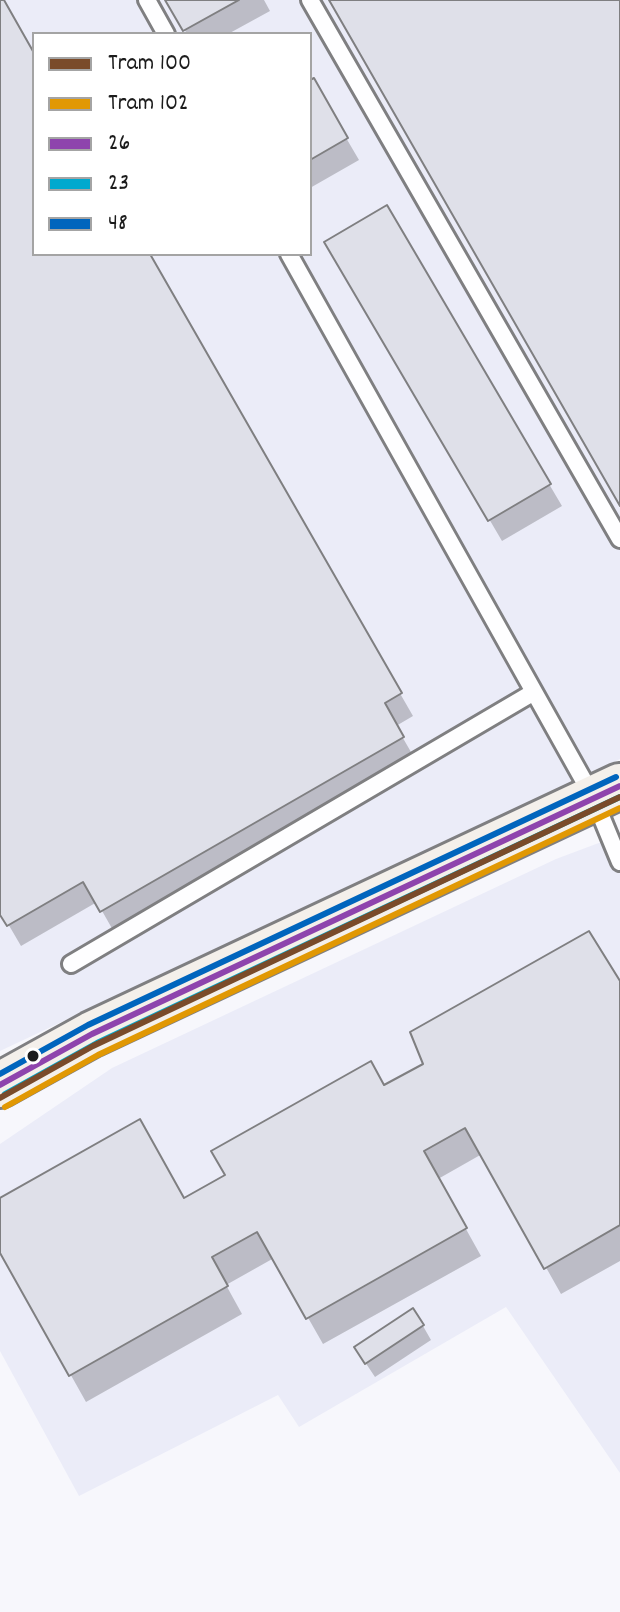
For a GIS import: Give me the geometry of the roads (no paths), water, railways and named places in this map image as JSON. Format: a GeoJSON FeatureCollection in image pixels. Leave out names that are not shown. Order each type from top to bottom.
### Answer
{"type":"FeatureCollection","features":[{"type":"Feature","properties":{"kind":"main road"},"geometry":{"type":"LineString","coordinates":[[0,1085],[92,1034],[607,792]]}},
{"type":"Feature","properties":{"kind":"lane"},"geometry":{"type":"LineString","coordinates":[[147,0],[165,32]]}},
{"type":"Feature","properties":{"kind":"lane"},"geometry":{"type":"LineString","coordinates":[[310,0],[620,539]]}},
{"type":"Feature","properties":{"kind":"lane"},"geometry":{"type":"LineString","coordinates":[[290,256],[534,692],[607,792],[620,862]]}},
{"type":"Feature","properties":{"kind":"lane"},"geometry":{"type":"LineString","coordinates":[[71,964],[534,692]]}},
{"type":"Feature","properties":{"kind":"tram line","name":"100"},"geometry":{"type":"LineString","coordinates":[[0,1098],[93,1046],[620,797]]}},
{"type":"Feature","properties":{"kind":"tram line","name":"102"},"geometry":{"type":"LineString","coordinates":[[5,1107],[98,1055],[620,808]]}}]}
